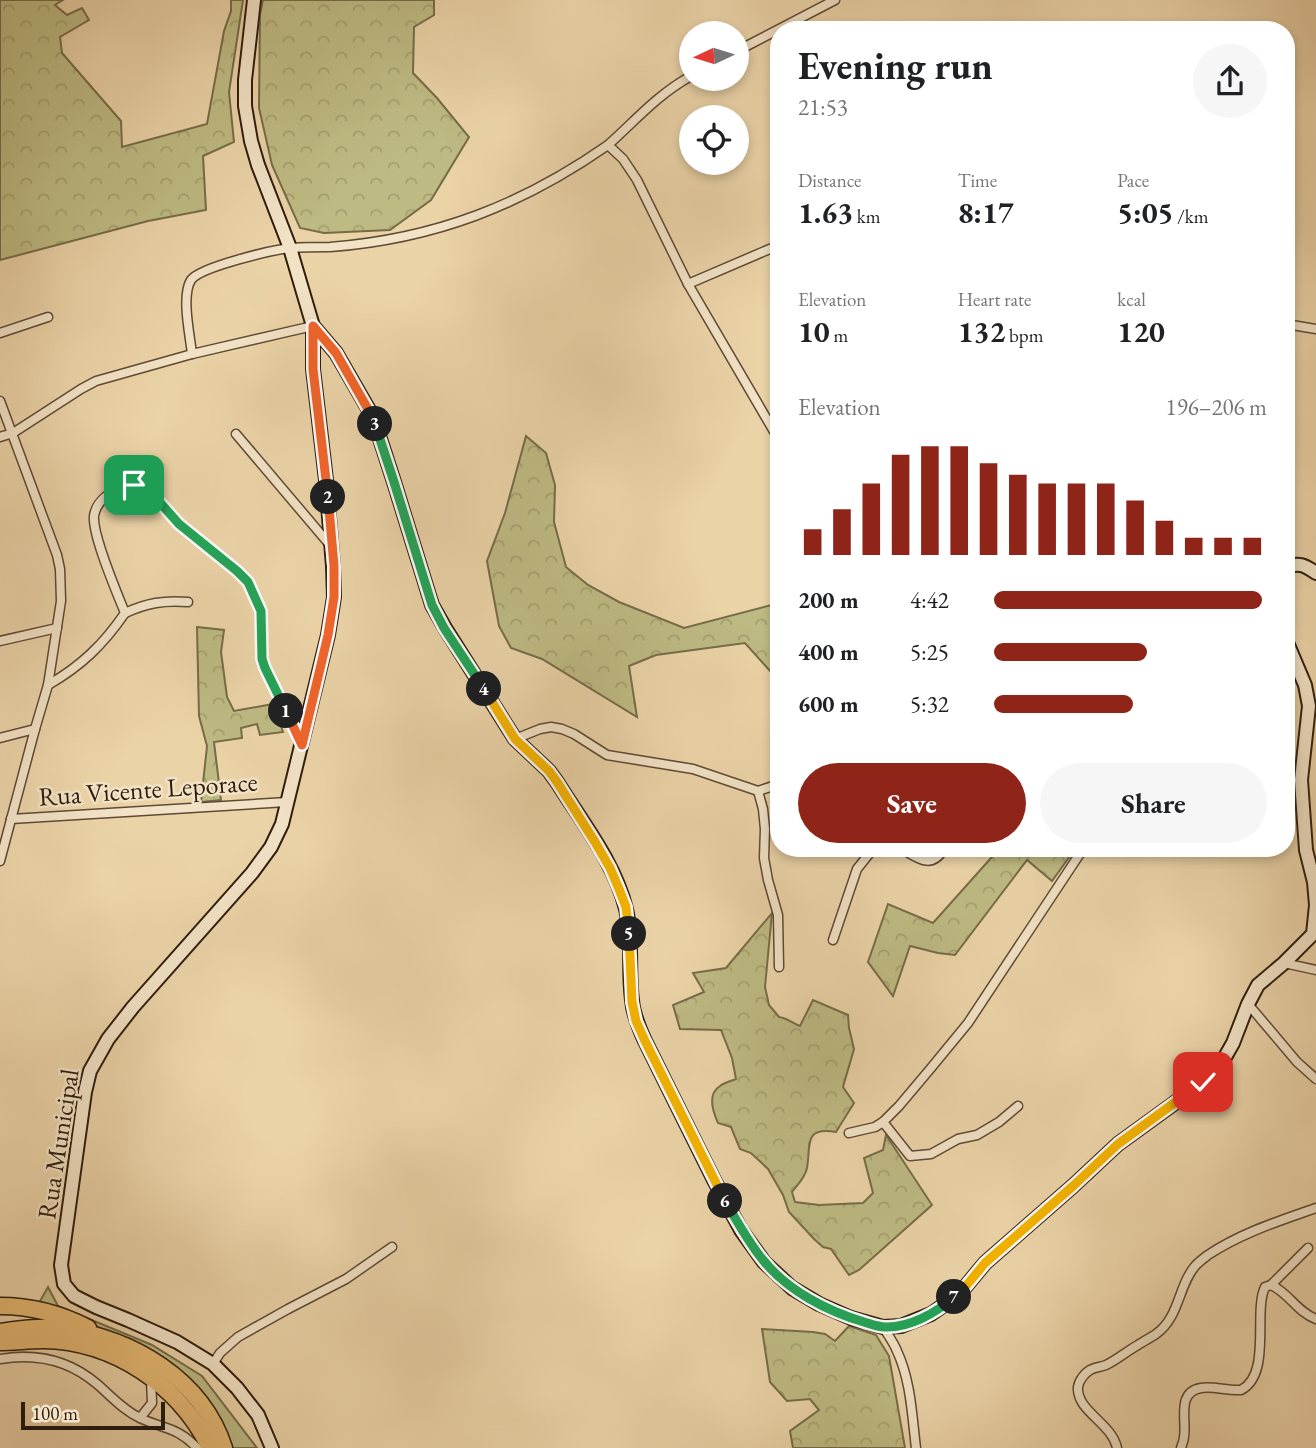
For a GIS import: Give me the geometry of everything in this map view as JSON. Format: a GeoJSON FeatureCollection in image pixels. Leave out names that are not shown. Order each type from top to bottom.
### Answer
{"type":"FeatureCollection","features":[{"type":"Feature","properties":{"kind":"highway"},"geometry":{"type":"LineString","coordinates":[[0,1306],[25,1306],[53,1312],[105,1338]]}},
{"type":"Feature","properties":{"kind":"highway"},"geometry":{"type":"LineString","coordinates":[[0,1332],[29,1328],[63,1329],[105,1338],[137,1350],[178,1378],[211,1418],[224,1448]]}},
{"type":"Feature","properties":{"kind":"highway"},"geometry":{"type":"LineString","coordinates":[[0,1342],[68,1342],[91,1347],[123,1360],[151,1377],[173,1395],[191,1416],[210,1448]]}},
{"type":"Feature","properties":{"kind":"main road"},"geometry":{"type":"LineString","coordinates":[[254,0],[247,49],[245,106],[251,141],[290,248],[313,326],[336,353],[373,418],[432,605],[444,628],[515,739],[549,771],[610,868],[626,907],[632,1002],[636,1021],[741,1230],[764,1262],[792,1288],[851,1318],[883,1328],[908,1323],[931,1314],[944,1306],[966,1286],[985,1263],[1118,1144],[1216,1073],[1233,1043],[1258,985],[1313,934],[1316,905],[1314,882],[1306,850],[1301,780],[1309,706],[1305,685],[1295,661]]}},
{"type":"Feature","properties":{"kind":"main road","name":"Rua Municipal"},"geometry":{"type":"LineString","coordinates":[[272,1448],[258,1415],[237,1388],[213,1364],[177,1342],[74,1296],[62,1278],[61,1265],[85,1092],[92,1064],[133,1007],[252,873],[271,847],[282,824],[328,635],[334,597],[326,480],[313,369],[313,326]]}},
{"type":"Feature","properties":{"kind":"main road"},"geometry":{"type":"LineString","coordinates":[[1295,564],[1303,565],[1316,573]]}},
{"type":"Feature","properties":{"kind":"street"},"geometry":{"type":"LineString","coordinates":[[795,21],[835,0]]}},
{"type":"Feature","properties":{"kind":"street"},"geometry":{"type":"LineString","coordinates":[[749,45],[770,34]]}},
{"type":"Feature","properties":{"kind":"street"},"geometry":{"type":"LineString","coordinates":[[192,354],[187,291],[200,272],[290,248],[374,242],[424,232],[483,214],[530,193],[575,168],[608,145],[659,97],[679,83]]}},
{"type":"Feature","properties":{"kind":"street"},"geometry":{"type":"LineString","coordinates":[[608,145],[623,159],[637,180],[688,284],[770,425]]}},
{"type":"Feature","properties":{"kind":"street"},"geometry":{"type":"LineString","coordinates":[[688,284],[770,249]]}},
{"type":"Feature","properties":{"kind":"street"},"geometry":{"type":"LineString","coordinates":[[0,333],[48,317]]}},
{"type":"Feature","properties":{"kind":"street"},"geometry":{"type":"LineString","coordinates":[[0,437],[13,433],[96,381],[192,354],[313,326]]}},
{"type":"Feature","properties":{"kind":"street"},"geometry":{"type":"LineString","coordinates":[[1295,326],[1316,329]]}},
{"type":"Feature","properties":{"kind":"street"},"geometry":{"type":"LineString","coordinates":[[0,401],[58,562],[61,601],[48,685],[0,861]]}},
{"type":"Feature","properties":{"kind":"street"},"geometry":{"type":"LineString","coordinates":[[236,435],[332,547]]}},
{"type":"Feature","properties":{"kind":"street"},"geometry":{"type":"LineString","coordinates":[[125,613],[100,545],[94,517],[97,506],[113,491],[127,485],[140,485],[154,494],[179,524],[248,582],[261,611],[262,659],[302,745]]}},
{"type":"Feature","properties":{"kind":"street"},"geometry":{"type":"LineString","coordinates":[[48,685],[83,663],[116,627],[125,613],[144,604],[188,602]]}},
{"type":"Feature","properties":{"kind":"street"},"geometry":{"type":"LineString","coordinates":[[0,641],[57,628]]}},
{"type":"Feature","properties":{"kind":"street"},"geometry":{"type":"LineString","coordinates":[[0,738],[34,729]]}},
{"type":"Feature","properties":{"kind":"street"},"geometry":{"type":"LineString","coordinates":[[515,739],[540,729],[562,729],[607,755],[694,769],[758,791],[770,787]]}},
{"type":"Feature","properties":{"kind":"street"},"geometry":{"type":"LineString","coordinates":[[758,791],[764,819],[764,858],[778,915],[779,967]]}},
{"type":"Feature","properties":{"kind":"street","name":"Rua Vicente Leporace"},"geometry":{"type":"LineString","coordinates":[[12,819],[287,802]]}},
{"type":"Feature","properties":{"kind":"street"},"geometry":{"type":"LineString","coordinates":[[833,940],[857,869],[867,857]]}},
{"type":"Feature","properties":{"kind":"street"},"geometry":{"type":"LineString","coordinates":[[916,857],[932,861],[938,857]]}},
{"type":"Feature","properties":{"kind":"street"},"geometry":{"type":"LineString","coordinates":[[849,1133],[875,1127],[883,1122],[968,1023],[1078,857]]}},
{"type":"Feature","properties":{"kind":"street"},"geometry":{"type":"LineString","coordinates":[[1284,963],[1316,970]]}},
{"type":"Feature","properties":{"kind":"street"},"geometry":{"type":"LineString","coordinates":[[1248,1004],[1297,1062],[1316,1079]]}},
{"type":"Feature","properties":{"kind":"street"},"geometry":{"type":"LineString","coordinates":[[883,1122],[910,1156],[931,1154],[958,1139],[977,1135],[1018,1106]]}},
{"type":"Feature","properties":{"kind":"street"},"geometry":{"type":"LineString","coordinates":[[1117,1448],[1110,1432],[1084,1406],[1079,1397],[1078,1388],[1084,1375],[1120,1357],[1164,1328],[1187,1278],[1195,1266],[1209,1255],[1270,1224],[1316,1208]]}},
{"type":"Feature","properties":{"kind":"street"},"geometry":{"type":"LineString","coordinates":[[213,1364],[220,1353],[238,1337],[346,1279],[392,1247]]}},
{"type":"Feature","properties":{"kind":"street"},"geometry":{"type":"LineString","coordinates":[[1181,1448],[1185,1436],[1184,1405],[1189,1395],[1200,1388],[1241,1390],[1246,1387],[1258,1363],[1262,1292],[1308,1248]]}},
{"type":"Feature","properties":{"kind":"street"},"geometry":{"type":"LineString","coordinates":[[1271,1285],[1308,1316],[1316,1319]]}},
{"type":"Feature","properties":{"kind":"street"},"geometry":{"type":"LineString","coordinates":[[883,1328],[897,1351],[904,1371],[916,1448]]}},
{"type":"Feature","properties":{"kind":"street"},"geometry":{"type":"LineString","coordinates":[[0,1359],[35,1357],[64,1364],[96,1382],[123,1408],[140,1418],[181,1433],[197,1448]]}},
{"type":"Feature","properties":{"kind":"street"},"geometry":{"type":"LineString","coordinates":[[140,1418],[152,1404],[151,1377]]}},
{"type":"Feature","properties":{"kind":"green space"},"geometry":{"type":"Polygon","coordinates":[[[0,0],[63,0],[55,5],[67,15],[82,8],[89,20],[60,37],[62,53],[121,121],[122,147],[207,124],[231,0],[243,0],[229,92],[234,142],[203,156],[206,210],[148,221],[0,260],[0,0]]]}},
{"type":"Feature","properties":{"kind":"green space"},"geometry":{"type":"Polygon","coordinates":[[[263,0],[434,0],[434,15],[414,27],[413,73],[469,137],[431,200],[390,230],[324,233],[300,228],[272,165],[259,108],[260,14],[263,0]]]}},
{"type":"Feature","properties":{"kind":"green space"},"geometry":{"type":"Polygon","coordinates":[[[526,436],[546,453],[555,485],[554,522],[566,567],[588,585],[619,602],[684,628],[770,605],[770,671],[745,643],[656,655],[629,666],[637,717],[542,659],[511,648],[499,626],[487,561],[505,513],[526,436]]]}},
{"type":"Feature","properties":{"kind":"green space"},"geometry":{"type":"Polygon","coordinates":[[[197,627],[224,630],[221,652],[227,697],[234,711],[273,704],[283,732],[260,735],[257,724],[241,728],[242,738],[214,742],[221,800],[201,802],[207,746],[199,716],[197,627]]]}},
{"type":"Feature","properties":{"kind":"green space"},"geometry":{"type":"Polygon","coordinates":[[[992,857],[1069,857],[1052,881],[1027,860],[955,955],[910,946],[893,996],[868,962],[888,904],[933,923],[992,857]]]}},
{"type":"Feature","properties":{"kind":"green space"},"geometry":{"type":"Polygon","coordinates":[[[772,913],[765,987],[769,1005],[779,1017],[800,1026],[813,1000],[848,1015],[854,1049],[843,1087],[854,1103],[836,1132],[825,1131],[813,1135],[806,1172],[792,1192],[795,1202],[819,1205],[863,1203],[873,1193],[864,1158],[883,1150],[886,1135],[932,1205],[859,1270],[849,1275],[831,1249],[823,1247],[789,1212],[768,1169],[751,1153],[740,1149],[731,1127],[718,1123],[712,1098],[716,1089],[736,1079],[732,1058],[721,1030],[680,1029],[673,1005],[704,992],[693,973],[726,968],[772,913]]]}},
{"type":"Feature","properties":{"kind":"green space"},"geometry":{"type":"Polygon","coordinates":[[[48,1287],[58,1306],[152,1345],[202,1376],[257,1448],[231,1448],[151,1352],[39,1303],[48,1287]]]}},
{"type":"Feature","properties":{"kind":"green space"},"geometry":{"type":"Polygon","coordinates":[[[849,1326],[876,1335],[889,1356],[905,1448],[793,1448],[790,1431],[819,1410],[810,1399],[787,1401],[770,1382],[762,1329],[813,1332],[825,1334],[835,1341],[849,1326]]]}},
{"type":"Feature","properties":{"kind":"route"},"geometry":{"type":"LineString","coordinates":[[134,485],[147,488],[179,524],[248,582],[261,611],[262,659],[302,745],[328,635],[334,597],[334,566],[313,369],[313,326],[326,340],[373,418],[432,605],[444,628],[515,739],[557,782],[610,868],[626,907],[632,1002],[636,1021],[714,1180],[741,1230],[764,1262],[792,1288],[820,1304],[883,1328],[901,1325],[931,1314],[944,1306],[966,1286],[985,1263],[1118,1144],[1203,1082]]}}]}
